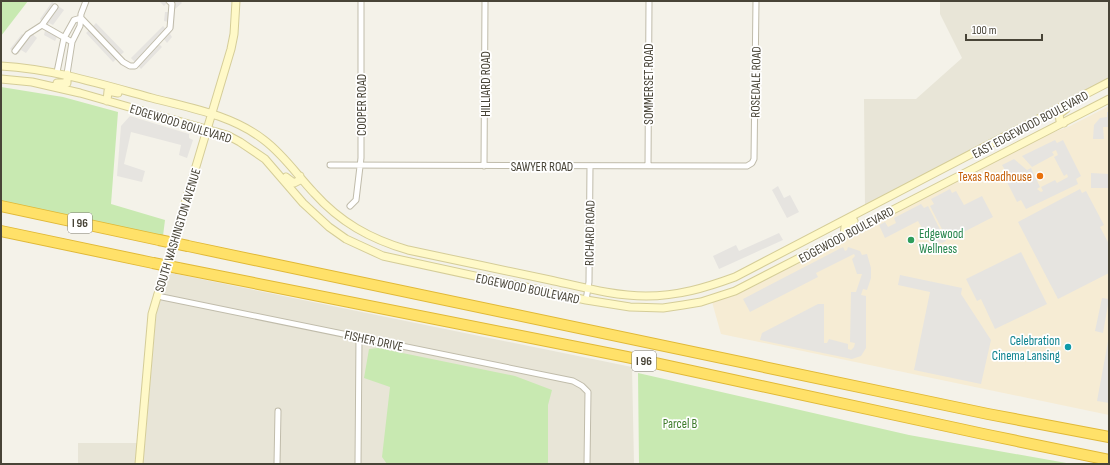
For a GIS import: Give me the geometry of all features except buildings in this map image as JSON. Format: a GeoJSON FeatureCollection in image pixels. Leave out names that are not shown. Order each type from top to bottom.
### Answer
{"type":"FeatureCollection","features":[{"type":"Feature","properties":{"kind":"highway","name":"I 96"},"geometry":{"type":"LineString","coordinates":[[1,206],[972,411],[1109,437]]}},
{"type":"Feature","properties":{"kind":"highway","name":"I 96"},"geometry":{"type":"LineString","coordinates":[[1,231],[153,263],[627,357],[1109,460]]}},
{"type":"Feature","properties":{"kind":"street"},"geometry":{"type":"LineString","coordinates":[[32,82],[38,80],[65,84],[68,81],[67,74],[72,42],[80,26],[86,1]]}},
{"type":"Feature","properties":{"kind":"street"},"geometry":{"type":"LineString","coordinates":[[81,18],[123,62],[130,66],[135,66],[170,28],[172,4],[169,1]]}},
{"type":"Feature","properties":{"kind":"street","name":"SOUTH WASHINGTON AVENUE"},"geometry":{"type":"LineString","coordinates":[[139,464],[149,332],[157,294],[233,42],[236,1]]}},
{"type":"Feature","properties":{"kind":"street","name":"COOPER ROAD"},"geometry":{"type":"LineString","coordinates":[[350,206],[356,200],[359,166],[361,1]]}},
{"type":"Feature","properties":{"kind":"street","name":"HILLIARD ROAD"},"geometry":{"type":"LineString","coordinates":[[484,166],[485,1]]}},
{"type":"Feature","properties":{"kind":"street","name":"SOMMERSET ROAD"},"geometry":{"type":"LineString","coordinates":[[648,166],[649,1]]}},
{"type":"Feature","properties":{"kind":"street","name":"ROSEDALE ROAD"},"geometry":{"type":"LineString","coordinates":[[752,163],[754,159],[756,1]]}},
{"type":"Feature","properties":{"kind":"street"},"geometry":{"type":"LineString","coordinates":[[16,51],[28,34],[42,25],[55,7]]}},
{"type":"Feature","properties":{"kind":"street"},"geometry":{"type":"LineString","coordinates":[[57,72],[64,38],[74,20],[81,18]]}},
{"type":"Feature","properties":{"kind":"street"},"geometry":{"type":"LineString","coordinates":[[42,25],[72,42]]}},
{"type":"Feature","properties":{"kind":"street"},"geometry":{"type":"LineString","coordinates":[[3,79],[2,73],[4,66],[57,72],[150,97]]}},
{"type":"Feature","properties":{"kind":"street","name":"EDGEWOOD BOULEVARD"},"geometry":{"type":"LineString","coordinates":[[3,79],[32,82],[107,100],[207,129],[240,142],[265,159],[316,216],[346,239],[383,256],[409,263],[586,300],[630,307],[663,308],[701,302],[725,295],[774,272],[981,163],[1064,122]]}},
{"type":"Feature","properties":{"kind":"street"},"geometry":{"type":"LineString","coordinates":[[1064,122],[1060,121],[1059,117],[1062,111],[1105,89],[1109,83]]}},
{"type":"Feature","properties":{"kind":"street","name":"EAST EDGEWOOD BOULEVARD"},"geometry":{"type":"LineString","coordinates":[[150,97],[211,114],[232,122],[264,139],[287,160],[313,192],[338,217],[354,228],[388,244],[408,250],[588,288],[645,296],[685,293],[706,288],[735,278],[1109,83]]}},
{"type":"Feature","properties":{"kind":"street"},"geometry":{"type":"LineString","coordinates":[[107,100],[106,94],[110,90],[140,98],[150,97]]}},
{"type":"Feature","properties":{"kind":"street","name":"EAST EDGEWOOD BOULEVARD"},"geometry":{"type":"LineString","coordinates":[[1064,122],[1109,99]]}},
{"type":"Feature","properties":{"kind":"street"},"geometry":{"type":"LineString","coordinates":[[1012,149],[1019,142],[1042,129],[1043,123],[1037,120]]}},
{"type":"Feature","properties":{"kind":"street"},"geometry":{"type":"LineString","coordinates":[[981,163],[982,154],[1006,141],[1010,134]]}},
{"type":"Feature","properties":{"kind":"street"},"geometry":{"type":"LineString","coordinates":[[265,159],[273,162],[294,183],[300,180],[300,176]]}},
{"type":"Feature","properties":{"kind":"street","name":"SAWYER ROAD"},"geometry":{"type":"LineString","coordinates":[[330,165],[747,166],[752,163]]}},
{"type":"Feature","properties":{"kind":"street","name":"RICHARD ROAD"},"geometry":{"type":"LineString","coordinates":[[586,300],[588,288],[590,166]]}},
{"type":"Feature","properties":{"kind":"street"},"geometry":{"type":"LineString","coordinates":[[844,235],[844,230],[848,224],[879,208],[883,201]]}},
{"type":"Feature","properties":{"kind":"street"},"geometry":{"type":"LineString","coordinates":[[774,272],[776,266],[806,250],[808,247],[806,240]]}},
{"type":"Feature","properties":{"kind":"street"},"geometry":{"type":"LineString","coordinates":[[725,295],[724,290],[730,284],[759,270],[764,262]]}},
{"type":"Feature","properties":{"kind":"street","name":"FISHER DRIVE"},"geometry":{"type":"LineString","coordinates":[[157,294],[162,298],[359,336],[573,381],[582,386],[588,392],[587,464]]}},
{"type":"Feature","properties":{"kind":"street"},"geometry":{"type":"LineString","coordinates":[[358,464],[359,336]]}},
{"type":"Feature","properties":{"kind":"street"},"geometry":{"type":"LineString","coordinates":[[277,464],[278,411]]}},
{"type":"Feature","properties":{"kind":"shaded area"},"geometry":{"type":"Polygon","coordinates":[[[159,1],[180,1],[182,3],[175,9],[174,28],[170,34],[172,37],[167,43],[164,39],[158,43],[162,47],[141,69],[131,58],[163,26],[166,29],[168,25],[168,22],[164,21],[165,12],[169,12],[169,5],[167,3],[164,6],[159,1]]]}},
{"type":"Feature","properties":{"kind":"shaded area"},"geometry":{"type":"Polygon","coordinates":[[[940,1],[1109,1],[1109,79],[865,207],[864,99],[916,99],[962,58],[940,14],[940,1]]]}},
{"type":"Feature","properties":{"kind":"shaded area"},"geometry":{"type":"Polygon","coordinates":[[[52,2],[64,10],[53,25],[49,23],[48,25],[59,33],[55,41],[44,35],[45,31],[40,19],[52,2]]]}},
{"type":"Feature","properties":{"kind":"shaded area"},"geometry":{"type":"Polygon","coordinates":[[[96,23],[124,52],[113,62],[86,33],[96,23]]]}},
{"type":"Feature","properties":{"kind":"shaded area"},"geometry":{"type":"Polygon","coordinates":[[[29,31],[37,38],[26,53],[21,50],[18,54],[10,49],[22,34],[25,36],[29,31]]]}},
{"type":"Feature","properties":{"kind":"shaded area"},"geometry":{"type":"Polygon","coordinates":[[[1109,106],[1109,415],[721,334],[712,302],[756,285],[1048,134],[1068,127],[1109,106]]]}},
{"type":"Feature","properties":{"kind":"shaded area"},"geometry":{"type":"Polygon","coordinates":[[[1107,112],[1109,112],[1109,127],[1103,127],[1104,139],[1093,139],[1094,125],[1100,118],[1107,117],[1107,112]]]}},
{"type":"Feature","properties":{"kind":"shaded area"},"geometry":{"type":"Polygon","coordinates":[[[130,116],[189,134],[189,138],[193,140],[187,158],[179,155],[181,145],[131,132],[124,164],[145,171],[142,182],[117,176],[121,126],[130,116]]]}},
{"type":"Feature","properties":{"kind":"shaded area"},"geometry":{"type":"Polygon","coordinates":[[[1055,140],[1057,143],[1063,140],[1081,176],[1076,179],[1078,184],[1026,209],[1021,200],[1017,202],[1002,172],[1005,170],[1002,165],[1014,159],[1027,170],[1031,168],[1040,187],[1037,189],[1041,192],[1043,191],[1041,187],[1055,180],[1057,183],[1068,177],[1067,174],[1064,176],[1054,157],[1058,155],[1056,150],[1052,152],[1054,155],[1032,167],[1022,156],[1055,140]]]}},
{"type":"Feature","properties":{"kind":"shaded area"},"geometry":{"type":"Polygon","coordinates":[[[1091,173],[1109,174],[1109,188],[1091,188],[1091,173]]]}},
{"type":"Feature","properties":{"kind":"shaded area"},"geometry":{"type":"Polygon","coordinates":[[[778,186],[784,198],[790,195],[799,212],[787,218],[772,190],[778,186]]]}},
{"type":"Feature","properties":{"kind":"shaded area"},"geometry":{"type":"Polygon","coordinates":[[[950,189],[952,193],[956,191],[964,205],[982,196],[993,217],[952,238],[950,235],[946,237],[930,206],[934,204],[931,199],[950,189]]]}},
{"type":"Feature","properties":{"kind":"shaded area"},"geometry":{"type":"Polygon","coordinates":[[[1080,189],[1082,193],[1086,191],[1104,225],[1100,227],[1109,244],[1109,273],[1058,299],[1018,222],[1080,189]]]}},
{"type":"Feature","properties":{"kind":"shaded area"},"geometry":{"type":"Polygon","coordinates":[[[921,204],[924,208],[928,206],[946,241],[942,243],[929,241],[918,221],[885,238],[879,225],[885,222],[888,227],[896,223],[894,218],[921,204]]]}},
{"type":"Feature","properties":{"kind":"shaded area"},"geometry":{"type":"Polygon","coordinates":[[[779,233],[783,240],[719,269],[713,256],[736,245],[739,251],[779,233]]]}},
{"type":"Feature","properties":{"kind":"shaded area"},"geometry":{"type":"Polygon","coordinates":[[[843,247],[845,251],[848,247],[860,251],[862,255],[867,254],[871,268],[871,278],[867,290],[863,289],[861,295],[866,296],[866,348],[861,356],[852,359],[760,340],[762,333],[818,304],[824,304],[824,343],[827,343],[829,339],[848,344],[848,349],[851,350],[854,347],[855,343],[850,342],[851,292],[856,292],[862,274],[857,274],[852,259],[855,256],[854,254],[816,273],[818,277],[750,312],[743,299],[843,247]]]}},
{"type":"Feature","properties":{"kind":"shaded area"},"geometry":{"type":"Polygon","coordinates":[[[1021,252],[1047,304],[995,329],[981,299],[977,301],[966,279],[1021,252]]]}},
{"type":"Feature","properties":{"kind":"shaded area"},"geometry":{"type":"Polygon","coordinates":[[[166,272],[632,367],[634,464],[78,464],[78,443],[145,443],[156,315],[166,272]]]}},
{"type":"Feature","properties":{"kind":"shaded area"},"geometry":{"type":"Polygon","coordinates":[[[900,275],[962,288],[961,294],[991,340],[981,384],[914,370],[930,292],[898,285],[900,275]]]}},
{"type":"Feature","properties":{"kind":"shaded area"},"geometry":{"type":"Polygon","coordinates":[[[1102,298],[1109,299],[1103,333],[1095,331],[1102,298]]]}},
{"type":"Feature","properties":{"kind":"shaded area"},"geometry":{"type":"Polygon","coordinates":[[[1109,336],[1109,403],[1097,401],[1109,336]]]}},
{"type":"Feature","properties":{"kind":"green space"},"geometry":{"type":"Polygon","coordinates":[[[1,1],[28,1],[1,36],[1,1]]]}},
{"type":"Feature","properties":{"kind":"green space"},"geometry":{"type":"Polygon","coordinates":[[[1,87],[63,97],[118,112],[111,204],[165,220],[163,236],[1,201],[1,87]]]}},
{"type":"Feature","properties":{"kind":"green space"},"geometry":{"type":"Polygon","coordinates":[[[378,348],[515,376],[552,390],[548,405],[548,464],[387,464],[382,457],[390,387],[364,378],[369,349],[378,348]]]}},
{"type":"Feature","properties":{"kind":"green space","name":"Parcel B"},"geometry":{"type":"Polygon","coordinates":[[[638,373],[909,435],[1072,464],[639,464],[638,373]]]}},
{"type":"Feature","properties":{"kind":"place","name":"Texas Roadhouse"},"geometry":{"type":"Point","coordinates":[1040,176]}},
{"type":"Feature","properties":{"kind":"place","name":"Edgewood Wellness"},"geometry":{"type":"Point","coordinates":[911,240]}},
{"type":"Feature","properties":{"kind":"place","name":"Celebration Cinema Lansing"},"geometry":{"type":"Point","coordinates":[1068,347]}}]}
